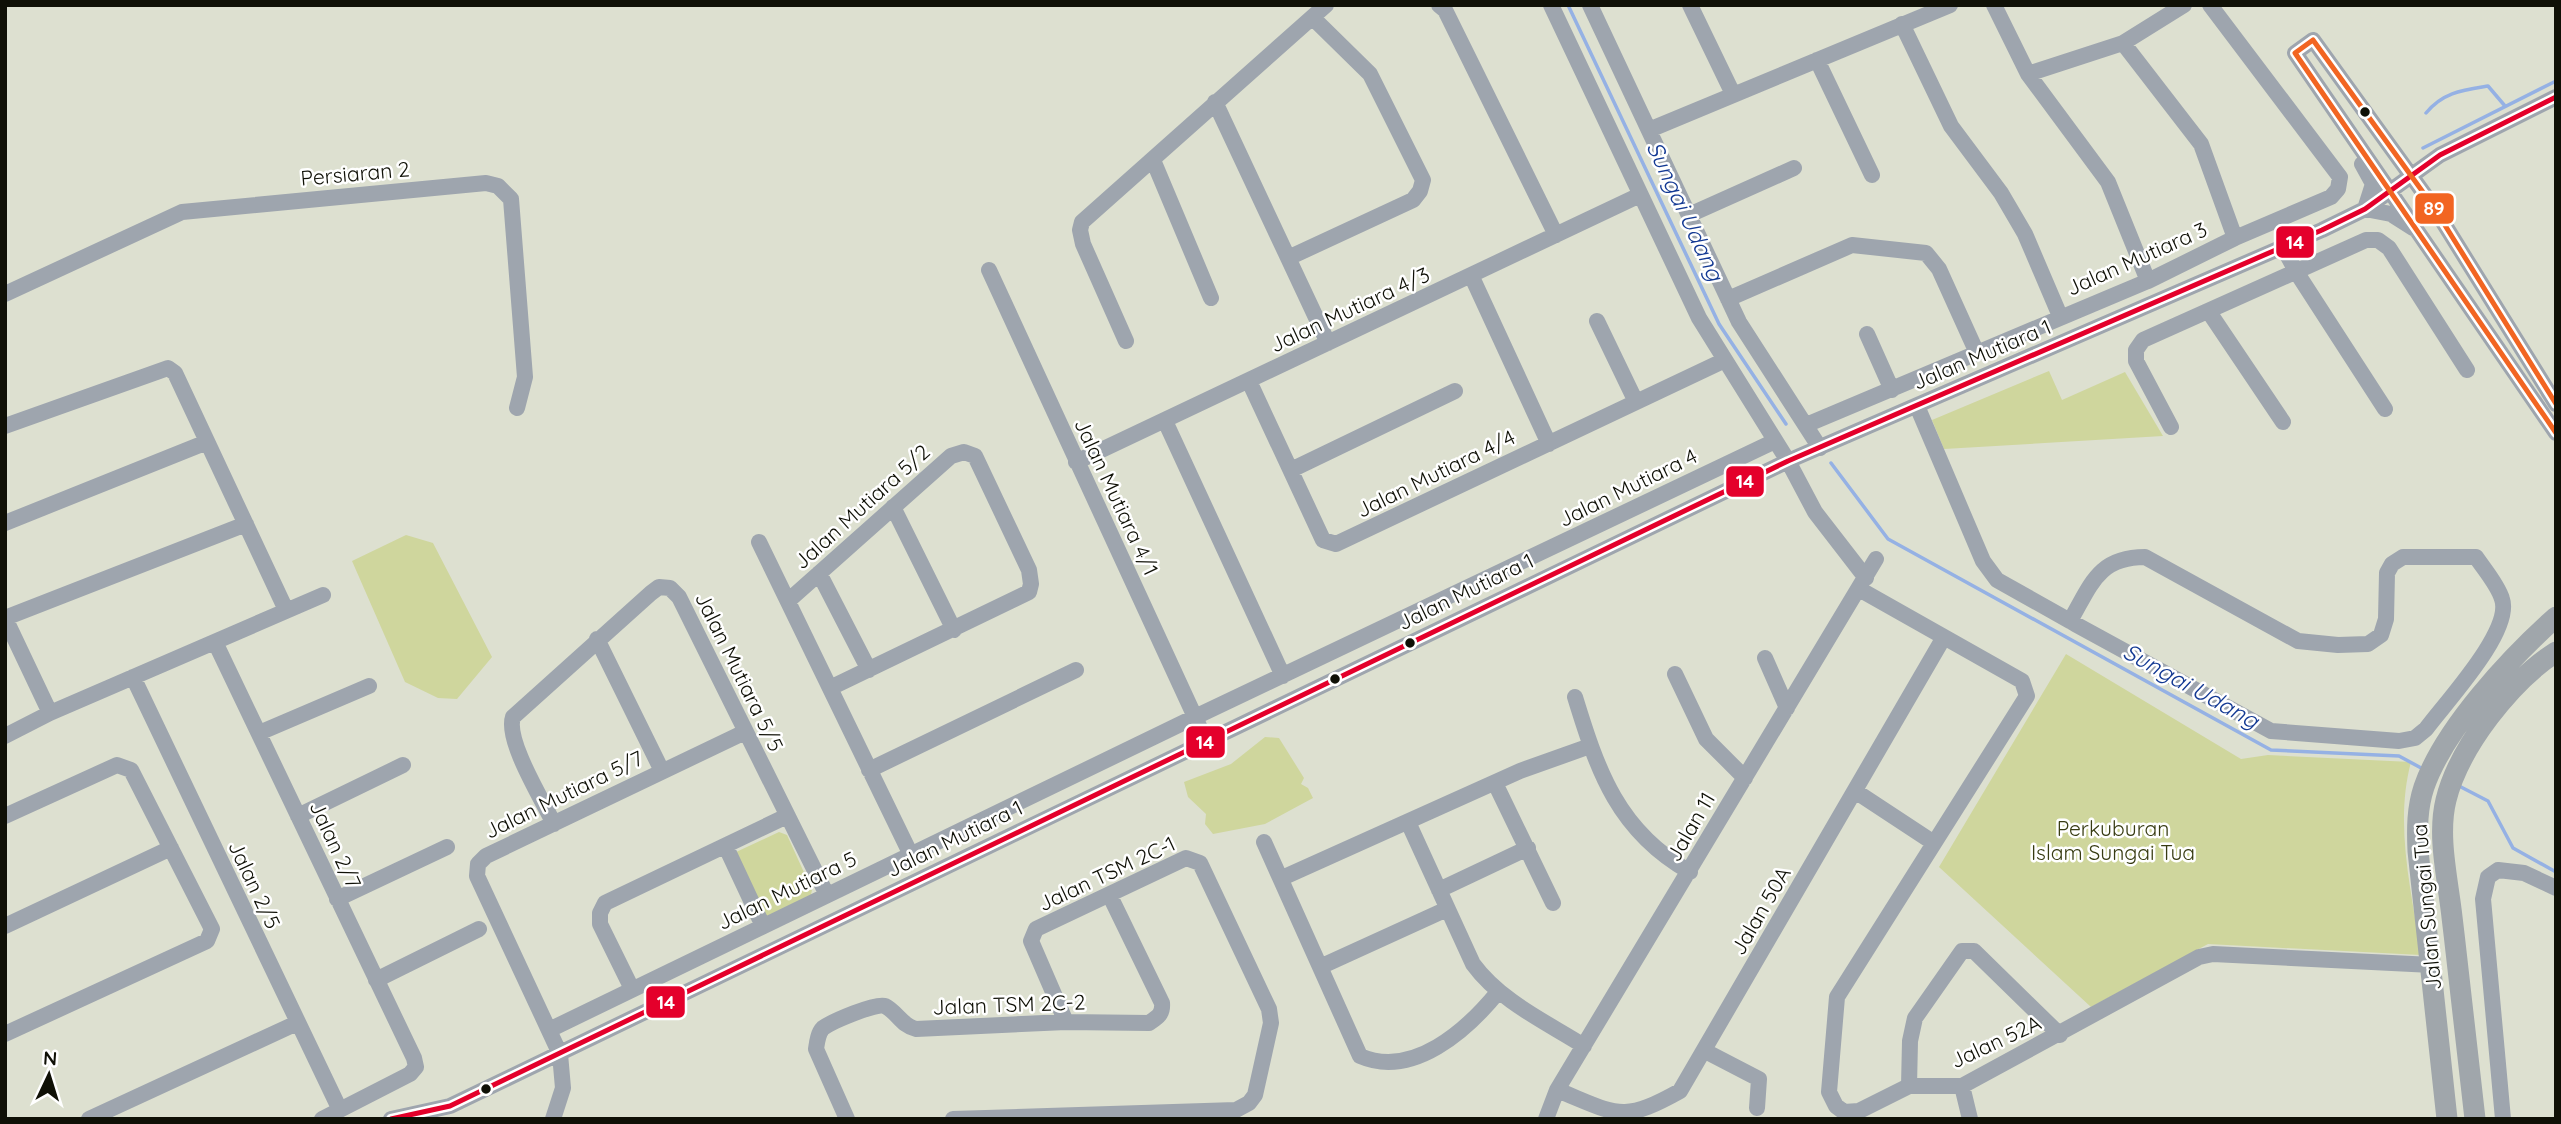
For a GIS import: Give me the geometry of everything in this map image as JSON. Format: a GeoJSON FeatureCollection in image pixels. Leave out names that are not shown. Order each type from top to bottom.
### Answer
{"type":"FeatureCollection","features":[{"type":"Feature","properties":{"kind":"main road","name":"Jalan Sungai Tua"},"geometry":{"type":"LineString","coordinates":[[2446,1119],[2418,851],[2417,821],[2423,790],[2433,765],[2503,668],[2556,617]]}},
{"type":"Feature","properties":{"kind":"main road","name":"Jalan Sungai Tua"},"geometry":{"type":"LineString","coordinates":[[2475,1119],[2445,859],[2446,800],[2457,769],[2505,698],[2539,663],[2556,652]]}},
{"type":"Feature","properties":{"kind":"street"},"geometry":{"type":"LineString","coordinates":[[1126,341],[1080,230],[1082,222],[1215,102],[1314,19],[1326,5]]}},
{"type":"Feature","properties":{"kind":"street"},"geometry":{"type":"LineString","coordinates":[[1438,5],[1445,10],[1556,235]]}},
{"type":"Feature","properties":{"kind":"street"},"geometry":{"type":"LineString","coordinates":[[1551,5],[1699,318],[1788,461],[1815,512],[1862,583],[1944,637]]}},
{"type":"Feature","properties":{"kind":"street"},"geometry":{"type":"LineString","coordinates":[[1590,5],[1739,322],[1820,448]]}},
{"type":"Feature","properties":{"kind":"street"},"geometry":{"type":"LineString","coordinates":[[1691,5],[1733,94]]}},
{"type":"Feature","properties":{"kind":"street"},"geometry":{"type":"LineString","coordinates":[[1649,130],[1950,5]]}},
{"type":"Feature","properties":{"kind":"street"},"geometry":{"type":"LineString","coordinates":[[1994,5],[2028,74],[2108,182],[2148,281]]}},
{"type":"Feature","properties":{"kind":"street"},"geometry":{"type":"LineString","coordinates":[[2028,74],[2123,43],[2183,5]]}},
{"type":"Feature","properties":{"kind":"street","name":"Jalan Mutiara 3"},"geometry":{"type":"LineString","coordinates":[[1806,425],[2148,281],[2235,238],[2331,197],[2338,189],[2340,177],[2210,5]]}},
{"type":"Feature","properties":{"kind":"street"},"geometry":{"type":"LineString","coordinates":[[1288,258],[1413,200],[1420,191],[1423,180],[1370,74],[1314,19]]}},
{"type":"Feature","properties":{"kind":"street"},"geometry":{"type":"LineString","coordinates":[[1902,24],[1951,126],[2001,193],[2025,234],[2060,316]]}},
{"type":"Feature","properties":{"kind":"street"},"geometry":{"type":"LineString","coordinates":[[2556,404],[2433,206],[2313,40],[2295,53],[2392,190],[2556,433]]}},
{"type":"Feature","properties":{"kind":"street"},"geometry":{"type":"LineString","coordinates":[[2123,43],[2202,144],[2235,238]]}},
{"type":"Feature","properties":{"kind":"street"},"geometry":{"type":"LineString","coordinates":[[1817,60],[1872,175]]}},
{"type":"Feature","properties":{"kind":"street","name":"Jalan Mutiara 1"},"geometry":{"type":"LineString","coordinates":[[391,1119],[450,1106],[1788,461],[2365,209],[2440,155],[2556,97]]}},
{"type":"Feature","properties":{"kind":"street"},"geometry":{"type":"LineString","coordinates":[[1215,102],[1328,343]]}},
{"type":"Feature","properties":{"kind":"street"},"geometry":{"type":"LineString","coordinates":[[2348,127],[2348,140],[2373,184],[2365,209],[2391,214],[2421,233]]}},
{"type":"Feature","properties":{"kind":"street"},"geometry":{"type":"LineString","coordinates":[[2394,149],[2421,158],[2440,155]]}},
{"type":"Feature","properties":{"kind":"street"},"geometry":{"type":"LineString","coordinates":[[2433,206],[2427,180],[2440,155]]}},
{"type":"Feature","properties":{"kind":"street"},"geometry":{"type":"LineString","coordinates":[[1153,160],[1211,298]]}},
{"type":"Feature","properties":{"kind":"street"},"geometry":{"type":"LineString","coordinates":[[1689,215],[1794,168]]}},
{"type":"Feature","properties":{"kind":"street","name":"Persiaran 2"},"geometry":{"type":"LineString","coordinates":[[5,294],[183,212],[486,183],[498,186],[511,200],[525,377],[517,408]]}},
{"type":"Feature","properties":{"kind":"street","name":"Jalan Mutiara 4/3"},"geometry":{"type":"LineString","coordinates":[[1076,462],[1640,195]]}},
{"type":"Feature","properties":{"kind":"street"},"geometry":{"type":"LineString","coordinates":[[2171,427],[2136,361],[2136,350],[2143,340],[2366,240],[2378,240],[2389,248],[2467,370]]}},
{"type":"Feature","properties":{"kind":"street"},"geometry":{"type":"LineString","coordinates":[[1728,299],[1852,245],[1926,253],[1939,269],[1977,354]]}},
{"type":"Feature","properties":{"kind":"street"},"geometry":{"type":"LineString","coordinates":[[2283,247],[2385,409]]}},
{"type":"Feature","properties":{"kind":"street","name":"Jalan Mutiara 4/1"},"geometry":{"type":"LineString","coordinates":[[989,270],[1206,741]]}},
{"type":"Feature","properties":{"kind":"street"},"geometry":{"type":"LineString","coordinates":[[1471,275],[1549,444]]}},
{"type":"Feature","properties":{"kind":"street"},"geometry":{"type":"LineString","coordinates":[[2209,312],[2283,422]]}},
{"type":"Feature","properties":{"kind":"street"},"geometry":{"type":"LineString","coordinates":[[1597,321],[1636,402]]}},
{"type":"Feature","properties":{"kind":"street"},"geometry":{"type":"LineString","coordinates":[[1867,334],[1892,390]]}},
{"type":"Feature","properties":{"kind":"street","name":"Jalan Mutiara 4/4"},"geometry":{"type":"LineString","coordinates":[[1249,381],[1324,540],[1336,544],[1725,360]]}},
{"type":"Feature","properties":{"kind":"street"},"geometry":{"type":"LineString","coordinates":[[5,426],[169,368],[175,373],[286,610]]}},
{"type":"Feature","properties":{"kind":"street"},"geometry":{"type":"LineString","coordinates":[[1291,470],[1455,391]]}},
{"type":"Feature","properties":{"kind":"street"},"geometry":{"type":"LineString","coordinates":[[1917,406],[1983,561],[1997,580],[2070,621],[2271,731],[2399,741],[2415,738],[2426,729],[2495,636],[2503,615],[2502,599],[2476,557],[2403,557],[2392,564],[2387,573],[2386,619],[2381,635],[2368,645],[2298,641],[2145,557],[2126,557],[2109,564],[2096,576],[2070,621]]}},
{"type":"Feature","properties":{"kind":"street"},"geometry":{"type":"LineString","coordinates":[[1165,421],[1283,676]]}},
{"type":"Feature","properties":{"kind":"street","name":"Jalan Mutiara 4"},"geometry":{"type":"LineString","coordinates":[[1195,717],[1775,441]]}},
{"type":"Feature","properties":{"kind":"street"},"geometry":{"type":"LineString","coordinates":[[5,523],[207,442]]}},
{"type":"Feature","properties":{"kind":"street","name":"Jalan Mutiara 5/2"},"geometry":{"type":"LineString","coordinates":[[788,601],[951,456],[964,452],[975,456],[1029,570],[1031,584],[1026,595],[830,688]]}},
{"type":"Feature","properties":{"kind":"street"},"geometry":{"type":"LineString","coordinates":[[893,507],[954,630]]}},
{"type":"Feature","properties":{"kind":"street"},"geometry":{"type":"LineString","coordinates":[[50,713],[5,618],[246,524]]}},
{"type":"Feature","properties":{"kind":"street"},"geometry":{"type":"LineString","coordinates":[[759,542],[911,855]]}},
{"type":"Feature","properties":{"kind":"street","name":"Jalan 11"},"geometry":{"type":"LineString","coordinates":[[1546,1119],[1557,1090],[1876,559]]}},
{"type":"Feature","properties":{"kind":"street"},"geometry":{"type":"LineString","coordinates":[[819,573],[869,670]]}},
{"type":"Feature","properties":{"kind":"street","name":"Jalan Mutiara 5/5"},"geometry":{"type":"LineString","coordinates":[[554,824],[515,742],[511,727],[516,715],[597,639],[659,587],[675,591],[827,895]]}},
{"type":"Feature","properties":{"kind":"street"},"geometry":{"type":"LineString","coordinates":[[5,736],[50,713],[323,595]]}},
{"type":"Feature","properties":{"kind":"street","name":"Jalan 52A"},"geometry":{"type":"LineString","coordinates":[[1944,637],[2022,681],[2027,696],[1837,998],[1829,1092],[1836,1106],[1844,1112],[1859,1111],[1909,1086],[1962,1086],[2199,957],[2213,954],[2432,965]]}},
{"type":"Feature","properties":{"kind":"street","name":"Jalan 50A"},"geometry":{"type":"LineString","coordinates":[[1557,1090],[1618,1115],[1648,1109],[1680,1091],[1944,637]]}},
{"type":"Feature","properties":{"kind":"street"},"geometry":{"type":"LineString","coordinates":[[597,639],[662,771]]}},
{"type":"Feature","properties":{"kind":"street","name":"Jalan 2/7"},"geometry":{"type":"LineString","coordinates":[[215,642],[416,1067],[410,1074],[340,1110]]}},
{"type":"Feature","properties":{"kind":"street"},"geometry":{"type":"LineString","coordinates":[[1765,658],[1787,708]]}},
{"type":"Feature","properties":{"kind":"street"},"geometry":{"type":"LineString","coordinates":[[869,770],[1076,670]]}},
{"type":"Feature","properties":{"kind":"street"},"geometry":{"type":"LineString","coordinates":[[1675,674],[1706,739],[1745,778]]}},
{"type":"Feature","properties":{"kind":"street","name":"Jalan 2/5"},"geometry":{"type":"LineString","coordinates":[[133,677],[340,1110]]}},
{"type":"Feature","properties":{"kind":"street"},"geometry":{"type":"LineString","coordinates":[[259,733],[369,686]]}},
{"type":"Feature","properties":{"kind":"street"},"geometry":{"type":"LineString","coordinates":[[1575,697],[1590,746],[1634,829],[1662,856],[1690,872]]}},
{"type":"Feature","properties":{"kind":"street","name":"Jalan Mutiara 5"},"geometry":{"type":"LineString","coordinates":[[550,1030],[1195,717]]}},
{"type":"Feature","properties":{"kind":"street","name":"Jalan Mutiara 5/7"},"geometry":{"type":"LineString","coordinates":[[553,1119],[563,1088],[560,1054],[476,873],[478,864],[486,856],[745,732]]}},
{"type":"Feature","properties":{"kind":"street"},"geometry":{"type":"LineString","coordinates":[[1282,878],[1495,783],[1590,746]]}},
{"type":"Feature","properties":{"kind":"street"},"geometry":{"type":"LineString","coordinates":[[5,816],[117,765],[124,765],[131,770],[212,929],[212,936],[5,1034]]}},
{"type":"Feature","properties":{"kind":"street"},"geometry":{"type":"LineString","coordinates":[[298,816],[403,765]]}},
{"type":"Feature","properties":{"kind":"street"},"geometry":{"type":"LineString","coordinates":[[1495,783],[1553,903]]}},
{"type":"Feature","properties":{"kind":"street"},"geometry":{"type":"LineString","coordinates":[[1855,791],[1934,843]]}},
{"type":"Feature","properties":{"kind":"street"},"geometry":{"type":"LineString","coordinates":[[632,989],[600,924],[600,913],[605,903],[787,816]]}},
{"type":"Feature","properties":{"kind":"street"},"geometry":{"type":"LineString","coordinates":[[1408,822],[1473,964],[1498,992],[1584,1045]]}},
{"type":"Feature","properties":{"kind":"street"},"geometry":{"type":"LineString","coordinates":[[1264,842],[1322,966],[1360,1056],[1382,1064],[1416,1056],[1447,1042],[1476,1018],[1498,992]]}},
{"type":"Feature","properties":{"kind":"street"},"geometry":{"type":"LineString","coordinates":[[337,899],[447,847]]}},
{"type":"Feature","properties":{"kind":"street"},"geometry":{"type":"LineString","coordinates":[[726,847],[763,926]]}},
{"type":"Feature","properties":{"kind":"street"},"geometry":{"type":"LineString","coordinates":[[5,926],[171,848]]}},
{"type":"Feature","properties":{"kind":"street"},"geometry":{"type":"LineString","coordinates":[[1439,890],[1528,848]]}},
{"type":"Feature","properties":{"kind":"street","name":"Jalan TSM 2C-1"},"geometry":{"type":"LineString","coordinates":[[953,1119],[1083,1117],[1236,1110],[1249,1103],[1255,1095],[1270,1037],[1269,1009],[1200,863],[1186,858],[1036,929],[1031,942],[1066,1022]]}},
{"type":"Feature","properties":{"kind":"street"},"geometry":{"type":"LineString","coordinates":[[2503,1119],[2483,899],[2488,877],[2498,870],[2524,873],[2556,888]]}},
{"type":"Feature","properties":{"kind":"street","name":"Jalan TSM 2C-2"},"geometry":{"type":"LineString","coordinates":[[847,1119],[816,1049],[824,1028],[880,1004],[908,1028],[916,1029],[1066,1022],[1149,1023],[1163,1011],[1162,1003],[1110,896]]}},
{"type":"Feature","properties":{"kind":"street"},"geometry":{"type":"LineString","coordinates":[[1322,966],[1447,909]]}},
{"type":"Feature","properties":{"kind":"street"},"geometry":{"type":"LineString","coordinates":[[376,980],[479,929]]}},
{"type":"Feature","properties":{"kind":"street"},"geometry":{"type":"LineString","coordinates":[[1909,1086],[1910,1041],[1915,1018],[1962,951],[1974,951],[2060,1035]]}},
{"type":"Feature","properties":{"kind":"street"},"geometry":{"type":"LineString","coordinates":[[89,1119],[297,1023]]}},
{"type":"Feature","properties":{"kind":"street"},"geometry":{"type":"LineString","coordinates":[[1705,1051],[1759,1079],[1757,1108]]}},
{"type":"Feature","properties":{"kind":"street"},"geometry":{"type":"LineString","coordinates":[[1962,1086],[1969,1119]]}},
{"type":"Feature","properties":{"kind":"street"},"geometry":{"type":"LineString","coordinates":[[322,1119],[340,1110]]}},
{"type":"Feature","properties":{"kind":"green space"},"geometry":{"type":"Polygon","coordinates":[[[2049,371],[2062,400],[2125,372],[2163,436],[1944,449],[1932,420],[2049,371]]]}},
{"type":"Feature","properties":{"kind":"green space"},"geometry":{"type":"Polygon","coordinates":[[[406,535],[433,543],[492,657],[457,699],[438,698],[405,682],[352,561],[406,535]]]}},
{"type":"Feature","properties":{"kind":"green space","name":"Perkuburan Islam Sungai Tua"},"geometry":{"type":"Polygon","coordinates":[[[2066,654],[2241,759],[2268,755],[2411,762],[2406,786],[2404,834],[2421,955],[2208,944],[2091,1007],[1939,867],[2066,654]]]}},
{"type":"Feature","properties":{"kind":"green space"},"geometry":{"type":"Polygon","coordinates":[[[1265,737],[1279,738],[1304,778],[1301,784],[1308,788],[1313,798],[1265,824],[1213,834],[1205,824],[1206,814],[1188,797],[1184,782],[1231,764],[1265,737]]]}},
{"type":"Feature","properties":{"kind":"green space"},"geometry":{"type":"Polygon","coordinates":[[[779,832],[787,835],[812,890],[810,899],[766,919],[734,853],[779,832]]]}},
{"type":"Feature","properties":{"kind":"waterway","name":"Sungai Udang"},"geometry":{"type":"LineString","coordinates":[[1568,5],[1719,324],[1786,424]]}},
{"type":"Feature","properties":{"kind":"waterway"},"geometry":{"type":"LineString","coordinates":[[2423,148],[2556,81]]}},
{"type":"Feature","properties":{"kind":"waterway"},"geometry":{"type":"LineString","coordinates":[[2426,113],[2446,96],[2488,86],[2505,106]]}},
{"type":"Feature","properties":{"kind":"waterway","name":"Sungai Udang"},"geometry":{"type":"LineString","coordinates":[[1831,463],[1888,539],[2271,750],[2399,756],[2423,769]]}},
{"type":"Feature","properties":{"kind":"waterway","name":"Sungai Udang"},"geometry":{"type":"LineString","coordinates":[[2459,786],[2488,801],[2513,848],[2556,872]]}},
{"type":"Feature","properties":{"kind":"transit line","name":"89"},"geometry":{"type":"LineString","coordinates":[[2556,404],[2433,206],[2313,40],[2295,53],[2556,433]]}},
{"type":"Feature","properties":{"kind":"transit line","name":"14"},"geometry":{"type":"LineString","coordinates":[[391,1119],[450,1106],[1788,461],[2322,230],[2365,209],[2440,155],[2556,97]]}}]}
